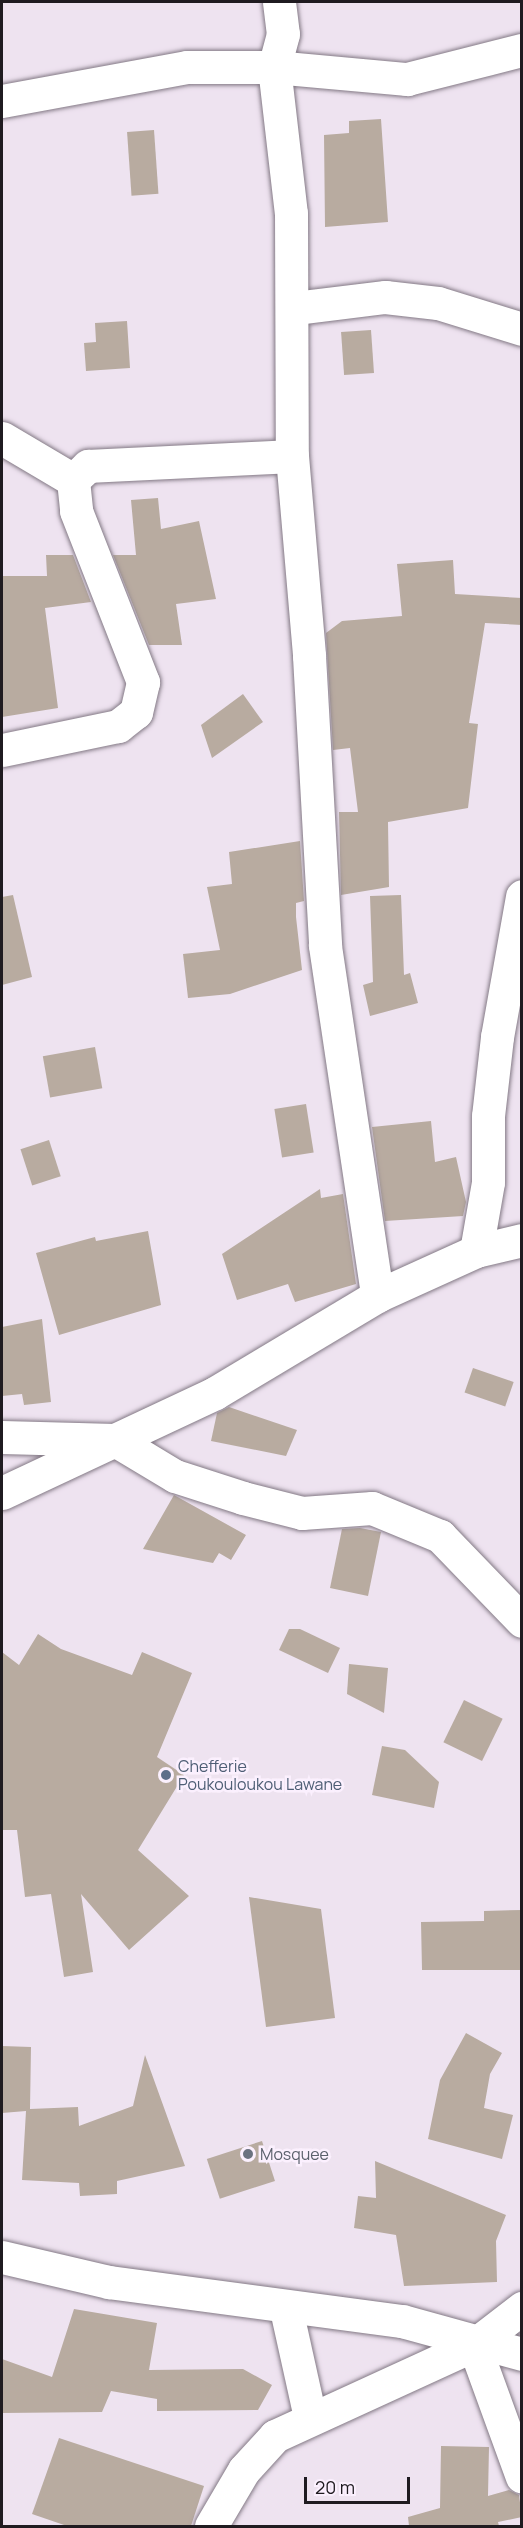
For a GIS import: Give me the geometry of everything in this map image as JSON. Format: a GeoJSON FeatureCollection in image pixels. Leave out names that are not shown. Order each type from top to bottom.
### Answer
{"type":"FeatureCollection","features":[{"type":"Feature","properties":{"kind":"street"},"geometry":{"type":"LineString","coordinates":[[279,2],[283,34],[274,67],[291,213],[295,308],[292,456],[309,656],[325,946],[377,1296]]}},
{"type":"Feature","properties":{"kind":"street"},"geometry":{"type":"LineString","coordinates":[[2,101],[187,68],[274,67],[407,78],[522,50]]}},
{"type":"Feature","properties":{"kind":"street"},"geometry":{"type":"LineString","coordinates":[[295,308],[385,297],[438,303],[522,329]]}},
{"type":"Feature","properties":{"kind":"street"},"geometry":{"type":"LineString","coordinates":[[2,438],[73,480]]}},
{"type":"Feature","properties":{"kind":"street"},"geometry":{"type":"LineString","coordinates":[[73,480],[88,466],[292,456]]}},
{"type":"Feature","properties":{"kind":"street"},"geometry":{"type":"LineString","coordinates":[[2,750],[118,726],[136,712],[143,682],[76,511],[73,480]]}},
{"type":"Feature","properties":{"kind":"street"},"geometry":{"type":"LineString","coordinates":[[476,1251],[488,1182],[488,1116],[497,1037],[522,896]]}},
{"type":"Feature","properties":{"kind":"street"},"geometry":{"type":"LineString","coordinates":[[2,1493],[215,1393],[377,1296],[476,1251],[522,1240]]}},
{"type":"Feature","properties":{"kind":"street"},"geometry":{"type":"LineString","coordinates":[[2,1437],[115,1440],[176,1476],[243,1498],[302,1513],[372,1508],[440,1536],[522,1621]]}},
{"type":"Feature","properties":{"kind":"street"},"geometry":{"type":"LineString","coordinates":[[2,2257],[109,2282],[286,2310],[402,2321],[474,2344],[522,2354]]}},
{"type":"Feature","properties":{"kind":"street"},"geometry":{"type":"LineString","coordinates":[[211,2526],[251,2461],[275,2436],[310,2417],[474,2344],[522,2308]]}},
{"type":"Feature","properties":{"kind":"street"},"geometry":{"type":"LineString","coordinates":[[286,2310],[310,2417]]}},
{"type":"Feature","properties":{"kind":"street"},"geometry":{"type":"LineString","coordinates":[[474,2344],[522,2476]]}},
{"type":"Feature","properties":{"kind":"building"},"geometry":{"type":"Polygon","coordinates":[[[381,119],[388,222],[325,227],[324,135],[349,133],[349,121],[381,119]]]}},
{"type":"Feature","properties":{"kind":"building"},"geometry":{"type":"Polygon","coordinates":[[[154,130],[158,194],[132,196],[127,132],[154,130]]]}},
{"type":"Feature","properties":{"kind":"building"},"geometry":{"type":"Polygon","coordinates":[[[127,321],[130,368],[86,371],[84,343],[96,342],[95,323],[127,321]]]}},
{"type":"Feature","properties":{"kind":"building"},"geometry":{"type":"Polygon","coordinates":[[[371,330],[374,373],[344,375],[341,332],[371,330]]]}},
{"type":"Feature","properties":{"kind":"building"},"geometry":{"type":"Polygon","coordinates":[[[158,498],[161,529],[199,521],[216,599],[176,604],[182,645],[149,645],[113,555],[136,555],[131,500],[158,498]]]}},
{"type":"Feature","properties":{"kind":"building"},"geometry":{"type":"Polygon","coordinates":[[[46,555],[73,555],[91,602],[45,608],[58,708],[2,717],[2,576],[47,576],[46,555]]]}},
{"type":"Feature","properties":{"kind":"building"},"geometry":{"type":"Polygon","coordinates":[[[453,560],[455,594],[522,598],[522,625],[485,623],[469,723],[478,724],[468,808],[388,822],[389,887],[341,895],[339,812],[358,812],[350,748],[333,750],[326,633],[342,621],[402,616],[397,564],[453,560]]]}},
{"type":"Feature","properties":{"kind":"building"},"geometry":{"type":"Polygon","coordinates":[[[243,694],[263,722],[212,758],[201,725],[243,694]]]}},
{"type":"Feature","properties":{"kind":"building"},"geometry":{"type":"Polygon","coordinates":[[[300,841],[304,901],[296,903],[296,917],[302,970],[230,994],[188,998],[183,954],[220,950],[207,887],[232,884],[229,852],[300,841]]]}},
{"type":"Feature","properties":{"kind":"building"},"geometry":{"type":"Polygon","coordinates":[[[13,895],[32,977],[2,985],[2,897],[13,895]]]}},
{"type":"Feature","properties":{"kind":"building"},"geometry":{"type":"Polygon","coordinates":[[[401,895],[404,975],[410,973],[418,1003],[370,1016],[363,985],[373,982],[370,896],[401,895]]]}},
{"type":"Feature","properties":{"kind":"building"},"geometry":{"type":"Polygon","coordinates":[[[95,1047],[102,1088],[50,1098],[43,1056],[95,1047]]]}},
{"type":"Feature","properties":{"kind":"building"},"geometry":{"type":"Polygon","coordinates":[[[306,1104],[314,1152],[282,1157],[274,1109],[306,1104]]]}},
{"type":"Feature","properties":{"kind":"building"},"geometry":{"type":"Polygon","coordinates":[[[431,1121],[435,1162],[456,1157],[466,1202],[463,1216],[385,1221],[372,1127],[431,1121]]]}},
{"type":"Feature","properties":{"kind":"building"},"geometry":{"type":"Polygon","coordinates":[[[49,1140],[61,1176],[32,1185],[20,1149],[49,1140]]]}},
{"type":"Feature","properties":{"kind":"building"},"geometry":{"type":"Polygon","coordinates":[[[320,1189],[321,1198],[343,1194],[356,1284],[295,1302],[288,1284],[237,1300],[222,1254],[320,1189]]]}},
{"type":"Feature","properties":{"kind":"building"},"geometry":{"type":"Polygon","coordinates":[[[148,1231],[161,1305],[59,1335],[36,1253],[95,1237],[96,1241],[148,1231]]]}},
{"type":"Feature","properties":{"kind":"building"},"geometry":{"type":"Polygon","coordinates":[[[42,1319],[51,1402],[24,1405],[22,1394],[2,1396],[2,1327],[42,1319]]]}},
{"type":"Feature","properties":{"kind":"building"},"geometry":{"type":"Polygon","coordinates":[[[473,1368],[514,1382],[505,1407],[465,1393],[473,1368]]]}},
{"type":"Feature","properties":{"kind":"building"},"geometry":{"type":"Polygon","coordinates":[[[229,1407],[297,1430],[286,1456],[211,1441],[217,1413],[229,1407]]]}},
{"type":"Feature","properties":{"kind":"building"},"geometry":{"type":"Polygon","coordinates":[[[174,1495],[246,1535],[231,1560],[219,1553],[213,1563],[143,1549],[174,1495]]]}},
{"type":"Feature","properties":{"kind":"building"},"geometry":{"type":"Polygon","coordinates":[[[360,1528],[381,1532],[368,1596],[330,1588],[342,1529],[360,1528]]]}},
{"type":"Feature","properties":{"kind":"building"},"geometry":{"type":"Polygon","coordinates":[[[289,1629],[300,1629],[340,1648],[328,1673],[279,1650],[289,1629]]]}},
{"type":"Feature","properties":{"kind":"building"},"geometry":{"type":"Polygon","coordinates":[[[38,1634],[61,1649],[132,1675],[142,1652],[192,1673],[157,1757],[184,1775],[138,1850],[189,1896],[129,1950],[81,1894],[93,1972],[64,1977],[51,1894],[25,1897],[17,1830],[2,1830],[2,1652],[19,1665],[38,1634]]]}},
{"type":"Feature","properties":{"kind":"building"},"geometry":{"type":"Polygon","coordinates":[[[349,1664],[388,1668],[384,1713],[347,1694],[349,1664]]]}},
{"type":"Feature","properties":{"kind":"building"},"geometry":{"type":"Polygon","coordinates":[[[464,1700],[503,1719],[482,1761],[443,1742],[464,1700]]]}},
{"type":"Feature","properties":{"kind":"building"},"geometry":{"type":"Polygon","coordinates":[[[382,1746],[405,1750],[439,1782],[434,1808],[372,1795],[382,1746]]]}},
{"type":"Feature","properties":{"kind":"building"},"geometry":{"type":"Polygon","coordinates":[[[249,1897],[321,1909],[335,2018],[266,2027],[249,1897]]]}},
{"type":"Feature","properties":{"kind":"building"},"geometry":{"type":"Polygon","coordinates":[[[522,1910],[522,1970],[422,1970],[421,1922],[484,1921],[484,1911],[522,1910]]]}},
{"type":"Feature","properties":{"kind":"building"},"geometry":{"type":"Polygon","coordinates":[[[466,2033],[502,2053],[490,2074],[484,2108],[513,2115],[502,2159],[428,2139],[440,2080],[466,2033]]]}},
{"type":"Feature","properties":{"kind":"building"},"geometry":{"type":"Polygon","coordinates":[[[2,2046],[31,2047],[30,2109],[78,2107],[79,2126],[133,2106],[145,2055],[185,2166],[117,2181],[117,2194],[80,2196],[79,2183],[22,2180],[26,2111],[2,2113],[2,2046]]]}},
{"type":"Feature","properties":{"kind":"building"},"geometry":{"type":"Polygon","coordinates":[[[262,2141],[275,2181],[220,2199],[207,2159],[262,2141]]]}},
{"type":"Feature","properties":{"kind":"building"},"geometry":{"type":"Polygon","coordinates":[[[375,2161],[506,2215],[496,2241],[497,2282],[404,2286],[396,2235],[354,2228],[358,2196],[376,2198],[375,2161]]]}},
{"type":"Feature","properties":{"kind":"building"},"geometry":{"type":"Polygon","coordinates":[[[74,2309],[157,2323],[149,2370],[243,2369],[272,2385],[258,2410],[157,2411],[157,2399],[111,2391],[102,2412],[2,2413],[2,2359],[52,2377],[74,2309]]]}},
{"type":"Feature","properties":{"kind":"building"},"geometry":{"type":"Polygon","coordinates":[[[59,2438],[204,2486],[191,2526],[67,2526],[32,2514],[59,2438]]]}},
{"type":"Feature","properties":{"kind":"building"},"geometry":{"type":"Polygon","coordinates":[[[441,2446],[489,2447],[488,2496],[509,2490],[519,2495],[522,2517],[498,2522],[499,2526],[409,2526],[408,2517],[440,2508],[441,2446]]]}},
{"type":"Feature","properties":{"kind":"place","name":"Chefferie Poukouloukou Lawane"},"geometry":{"type":"Point","coordinates":[166,1775]}},
{"type":"Feature","properties":{"kind":"place","name":"Mosquee"},"geometry":{"type":"Point","coordinates":[248,2154]}}]}
